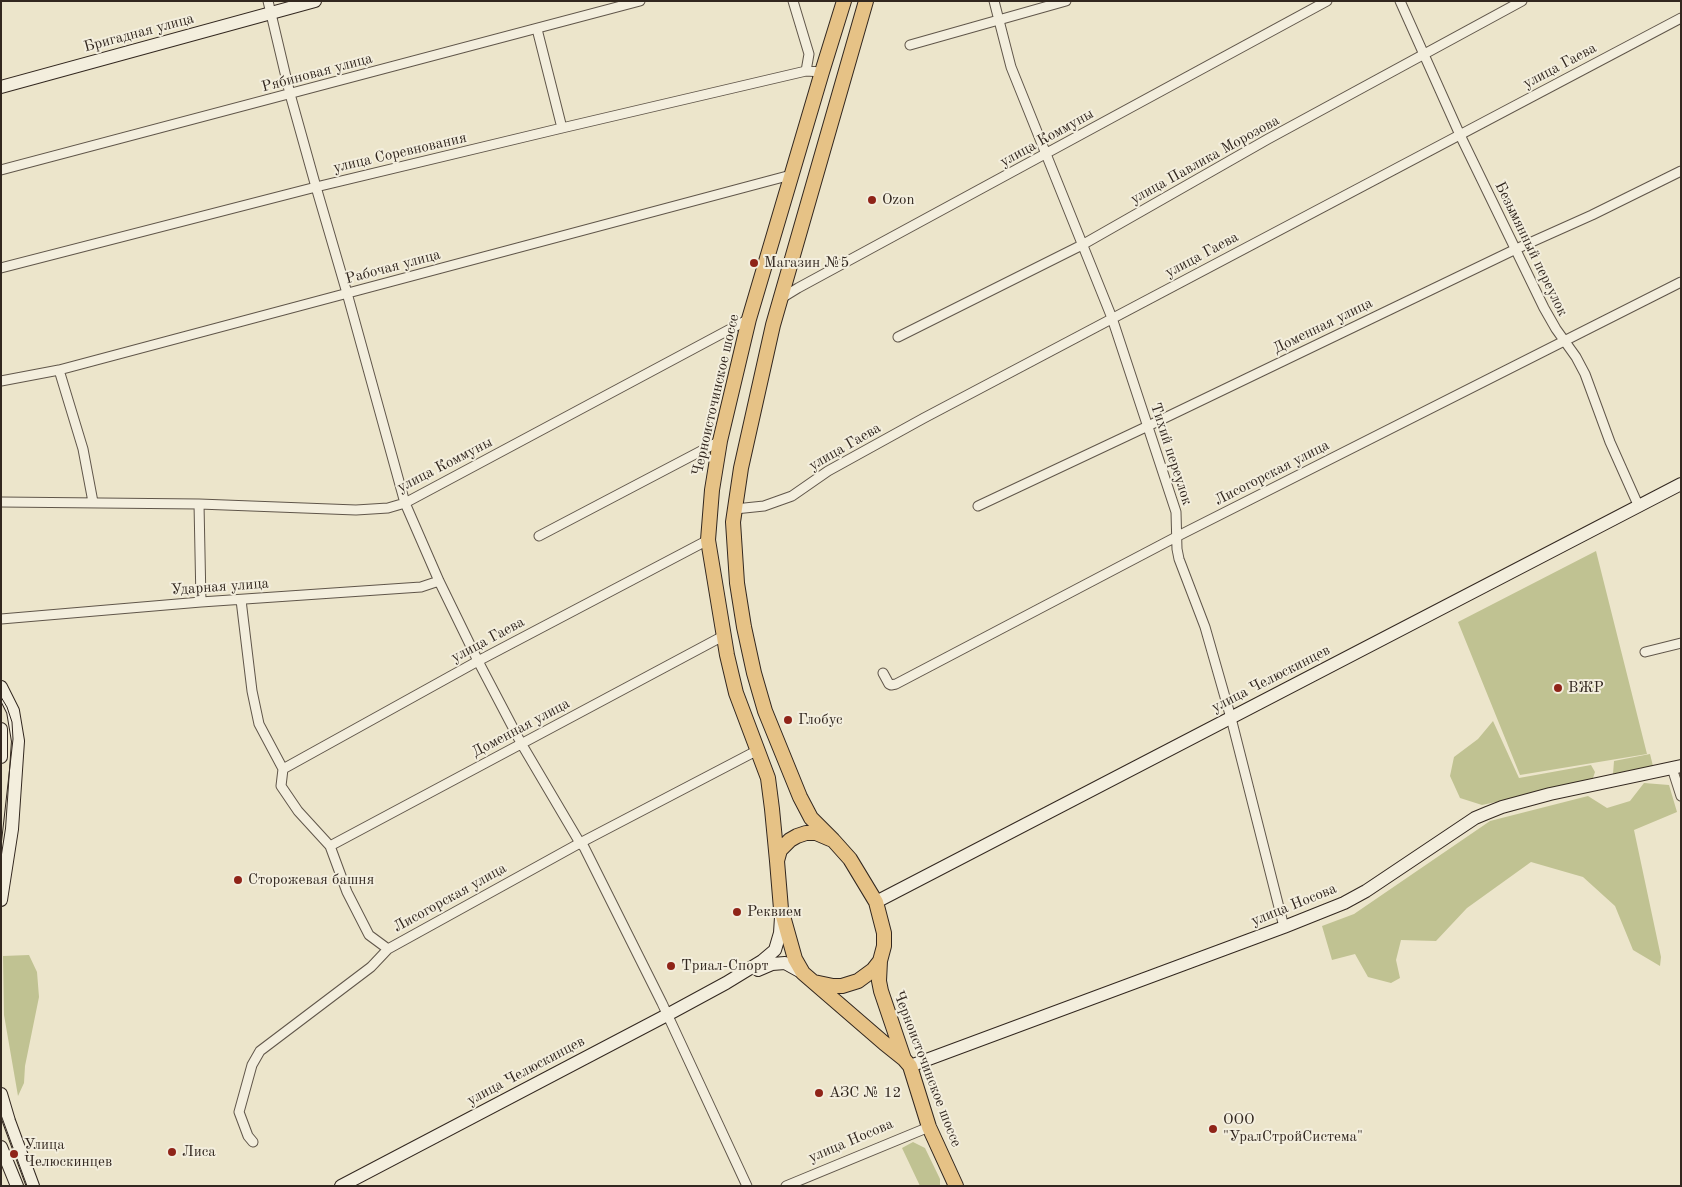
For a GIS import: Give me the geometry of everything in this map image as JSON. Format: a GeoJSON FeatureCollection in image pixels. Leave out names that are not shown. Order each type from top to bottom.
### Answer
{"type":"FeatureCollection","features":[{"type":"Feature","properties":{"kind":"main road","name":"Черноисточинское шоссе"},"geometry":{"type":"LineString","coordinates":[[776,861],[768,778],[736,693],[727,656],[708,540],[712,490],[720,441],[749,319],[844,1]]}},
{"type":"Feature","properties":{"kind":"main road"},"geometry":{"type":"LineString","coordinates":[[808,977],[833,986],[851,984],[866,975],[880,961],[884,946],[884,933],[876,902],[850,859],[811,818],[800,797],[779,746],[758,689],[744,627],[733,539],[735,508],[743,459],[778,305],[866,1]]}},
{"type":"Feature","properties":{"kind":"main road"},"geometry":{"type":"LineString","coordinates":[[753,304],[778,305]]}},
{"type":"Feature","properties":{"kind":"main road"},"geometry":{"type":"LineString","coordinates":[[833,840],[816,833],[806,833],[797,836],[780,850],[776,861],[781,909],[795,959],[808,977],[907,1062]]}},
{"type":"Feature","properties":{"kind":"main road","name":"Черноисточинское шоссе"},"geometry":{"type":"LineString","coordinates":[[880,961],[879,981],[881,991],[929,1127],[956,1186]]}},
{"type":"Feature","properties":{"kind":"street","name":"Бригадная улица"},"geometry":{"type":"LineString","coordinates":[[1,88],[269,7],[315,1]]}},
{"type":"Feature","properties":{"kind":"street","name":"Рябиновая улица"},"geometry":{"type":"LineString","coordinates":[[1,170],[640,1]]}},
{"type":"Feature","properties":{"kind":"street"},"geometry":{"type":"LineString","coordinates":[[793,1],[809,54],[806,71]]}},
{"type":"Feature","properties":{"kind":"street","name":"Тихий переулок"},"geometry":{"type":"LineString","coordinates":[[994,1],[1011,67],[1112,318],[1176,512],[1176,537],[1179,559],[1205,627],[1231,718],[1284,927]]}},
{"type":"Feature","properties":{"kind":"street"},"geometry":{"type":"LineString","coordinates":[[910,45],[1066,1]]}},
{"type":"Feature","properties":{"kind":"street","name":"улица Коммуны"},"geometry":{"type":"LineString","coordinates":[[778,305],[798,288],[1327,1]]}},
{"type":"Feature","properties":{"kind":"street","name":"Безымянный переулок"},"geometry":{"type":"LineString","coordinates":[[1400,1],[1460,135],[1544,308],[1585,374],[1610,442],[1639,507]]}},
{"type":"Feature","properties":{"kind":"street","name":"улица Павлика Морозова"},"geometry":{"type":"LineString","coordinates":[[898,337],[1082,245],[1268,139],[1522,1]]}},
{"type":"Feature","properties":{"kind":"street"},"geometry":{"type":"LineString","coordinates":[[269,7],[290,94],[405,503],[439,581],[478,661],[521,743],[584,848],[667,1014],[747,1186]]}},
{"type":"Feature","properties":{"kind":"street","name":"улица Гаева"},"geometry":{"type":"LineString","coordinates":[[735,508],[764,506],[792,496],[837,467],[1112,318],[1681,18]]}},
{"type":"Feature","properties":{"kind":"street"},"geometry":{"type":"LineString","coordinates":[[537,29],[562,128]]}},
{"type":"Feature","properties":{"kind":"street","name":"улица Соревнования"},"geometry":{"type":"LineString","coordinates":[[1,268],[316,187],[562,128],[806,71],[822,72]]}},
{"type":"Feature","properties":{"kind":"street","name":"Доменная улица"},"geometry":{"type":"LineString","coordinates":[[978,506],[1681,171]]}},
{"type":"Feature","properties":{"kind":"street","name":"Рабочая улица"},"geometry":{"type":"LineString","coordinates":[[1,381],[59,370],[791,175]]}},
{"type":"Feature","properties":{"kind":"street","name":"Лисогорская улица"},"geometry":{"type":"LineString","coordinates":[[883,673],[891,686],[896,684],[1176,537],[1681,282]]}},
{"type":"Feature","properties":{"kind":"street","name":"улица Коммуны"},"geometry":{"type":"LineString","coordinates":[[1,502],[199,504],[356,510],[388,508],[405,503],[749,319]]}},
{"type":"Feature","properties":{"kind":"street"},"geometry":{"type":"LineString","coordinates":[[59,370],[83,449],[93,502]]}},
{"type":"Feature","properties":{"kind":"street"},"geometry":{"type":"LineString","coordinates":[[539,536],[720,441]]}},
{"type":"Feature","properties":{"kind":"street","name":"улица Челюскинцев"},"geometry":{"type":"LineString","coordinates":[[876,902],[1681,484]]}},
{"type":"Feature","properties":{"kind":"street"},"geometry":{"type":"LineString","coordinates":[[199,504],[201,602]]}},
{"type":"Feature","properties":{"kind":"street","name":"улица Гаева"},"geometry":{"type":"LineString","coordinates":[[283,769],[478,661],[708,540]]}},
{"type":"Feature","properties":{"kind":"street","name":"Ударная улица"},"geometry":{"type":"LineString","coordinates":[[1,619],[201,602],[421,587],[439,581]]}},
{"type":"Feature","properties":{"kind":"street"},"geometry":{"type":"LineString","coordinates":[[241,600],[252,691],[259,724],[283,769],[281,786],[298,811],[330,846],[347,892],[369,935],[388,948]]}},
{"type":"Feature","properties":{"kind":"street","name":"Доменная улица"},"geometry":{"type":"LineString","coordinates":[[330,846],[725,635]]}},
{"type":"Feature","properties":{"kind":"street"},"geometry":{"type":"LineString","coordinates":[[1645,652],[1681,643]]}},
{"type":"Feature","properties":{"kind":"street"},"geometry":{"type":"LineString","coordinates":[[1,687],[13,711],[18,742],[12,829],[1,900]]}},
{"type":"Feature","properties":{"kind":"street"},"geometry":{"type":"LineString","coordinates":[[1,729],[1,758]]}},
{"type":"Feature","properties":{"kind":"street","name":"Лисогорская улица"},"geometry":{"type":"LineString","coordinates":[[252,1142],[240,1112],[252,1065],[260,1051],[371,967],[388,948],[580,842],[758,750]]}},
{"type":"Feature","properties":{"kind":"street"},"geometry":{"type":"LineString","coordinates":[[1677,767],[1681,796]]}},
{"type":"Feature","properties":{"kind":"street","name":"улица Носова"},"geometry":{"type":"LineString","coordinates":[[907,1062],[1284,927],[1344,903],[1366,891],[1475,818],[1487,812],[1550,794],[1677,767]]}},
{"type":"Feature","properties":{"kind":"street","name":"улица Челюскинцев"},"geometry":{"type":"LineString","coordinates":[[341,1186],[726,983],[767,958],[776,950],[780,933],[781,909]]}},
{"type":"Feature","properties":{"kind":"street","name":"улица Челюскинцев"},"geometry":{"type":"LineString","coordinates":[[726,983],[772,964],[785,963],[808,977]]}},
{"type":"Feature","properties":{"kind":"street"},"geometry":{"type":"LineString","coordinates":[[1,1094],[9,1122],[33,1186]]}},
{"type":"Feature","properties":{"kind":"street","name":"улица Носова"},"geometry":{"type":"LineString","coordinates":[[786,1186],[929,1127]]}},
{"type":"Feature","properties":{"kind":"street"},"geometry":{"type":"LineString","coordinates":[[1,1147],[16,1186]]}},
{"type":"Feature","properties":{"kind":"green space","name":"ВЖР"},"geometry":{"type":"Polygon","coordinates":[[[1596,551],[1647,754],[1520,775],[1458,622],[1596,551]]]}},
{"type":"Feature","properties":{"kind":"green space"},"geometry":{"type":"Polygon","coordinates":[[[1493,721],[1519,778],[1591,765],[1595,772],[1592,781],[1482,805],[1460,798],[1450,776],[1454,757],[1478,739],[1493,721]]]}},
{"type":"Feature","properties":{"kind":"green space"},"geometry":{"type":"Polygon","coordinates":[[[1650,754],[1653,766],[1613,774],[1614,761],[1650,754]]]}},
{"type":"Feature","properties":{"kind":"green space"},"geometry":{"type":"Polygon","coordinates":[[[1644,783],[1669,785],[1677,812],[1634,830],[1661,957],[1660,966],[1633,950],[1615,906],[1583,877],[1531,862],[1467,908],[1436,941],[1401,940],[1396,960],[1400,978],[1391,983],[1368,977],[1355,954],[1332,960],[1322,926],[1354,914],[1490,821],[1588,796],[1607,808],[1630,801],[1644,783]]]}},
{"type":"Feature","properties":{"kind":"green space"},"geometry":{"type":"Polygon","coordinates":[[[29,955],[37,972],[39,997],[25,1066],[24,1083],[18,1096],[4,1015],[3,956],[29,955]]]}},
{"type":"Feature","properties":{"kind":"green space"},"geometry":{"type":"Polygon","coordinates":[[[913,1142],[925,1148],[940,1179],[940,1186],[920,1186],[902,1148],[913,1142]]]}},
{"type":"Feature","properties":{"kind":"tram line"},"geometry":{"type":"LineString","coordinates":[[1,697],[12,722],[13,739],[1,846]]}},
{"type":"Feature","properties":{"kind":"tram line"},"geometry":{"type":"LineString","coordinates":[[1,1115],[27,1186]]}},
{"type":"Feature","properties":{"kind":"place","name":"Ozon"},"geometry":{"type":"Point","coordinates":[872,200]}},
{"type":"Feature","properties":{"kind":"place","name":"Магазин №5"},"geometry":{"type":"Point","coordinates":[754,263]}},
{"type":"Feature","properties":{"kind":"place","name":"ВЖР"},"geometry":{"type":"Point","coordinates":[1558,688]}},
{"type":"Feature","properties":{"kind":"place","name":"Глобус"},"geometry":{"type":"Point","coordinates":[788,720]}},
{"type":"Feature","properties":{"kind":"place","name":"Сторожевая башня"},"geometry":{"type":"Point","coordinates":[238,880]}},
{"type":"Feature","properties":{"kind":"place","name":"Реквием"},"geometry":{"type":"Point","coordinates":[737,912]}},
{"type":"Feature","properties":{"kind":"place","name":"Триал-Спорт"},"geometry":{"type":"Point","coordinates":[671,966]}},
{"type":"Feature","properties":{"kind":"place","name":"АЗС № 12"},"geometry":{"type":"Point","coordinates":[819,1093]}},
{"type":"Feature","properties":{"kind":"place","name":"ООО \"УралСтройСистема\""},"geometry":{"type":"Point","coordinates":[1213,1129]}},
{"type":"Feature","properties":{"kind":"place","name":"Лиса"},"geometry":{"type":"Point","coordinates":[172,1152]}},
{"type":"Feature","properties":{"kind":"place","name":"Улица Челюскинцев"},"geometry":{"type":"Point","coordinates":[14,1154]}}]}
